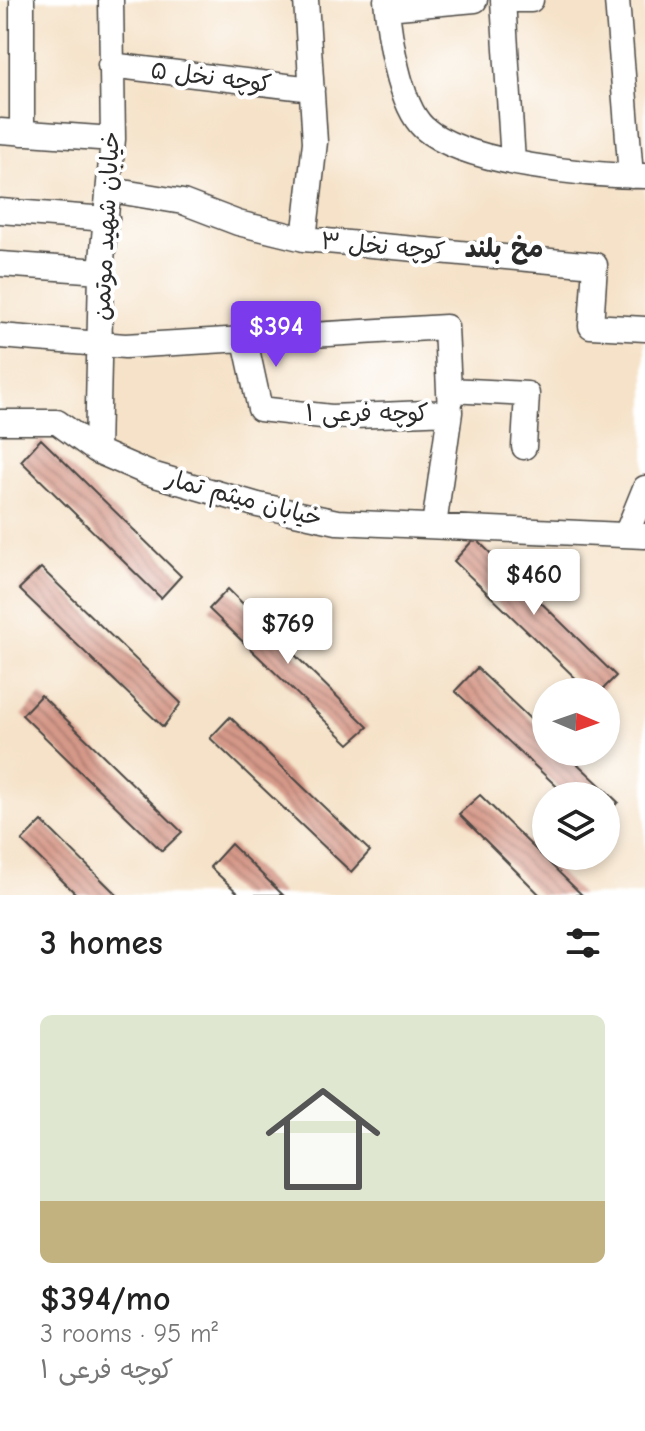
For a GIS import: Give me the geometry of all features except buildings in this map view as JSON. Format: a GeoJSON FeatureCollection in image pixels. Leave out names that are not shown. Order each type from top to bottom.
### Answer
{"type":"FeatureCollection","features":[{"type":"Feature","properties":{"kind":"street"},"geometry":{"type":"LineString","coordinates":[[22,0],[11,132],[113,139]]}},
{"type":"Feature","properties":{"kind":"street","name":"خیابان شهید موتمن"},"geometry":{"type":"LineString","coordinates":[[97,451],[101,271],[111,190],[113,139],[111,0]]}},
{"type":"Feature","properties":{"kind":"street"},"geometry":{"type":"LineString","coordinates":[[304,239],[315,142],[306,0]]}},
{"type":"Feature","properties":{"kind":"street"},"geometry":{"type":"LineString","coordinates":[[475,0],[387,4],[405,100],[424,128],[456,145],[513,162],[638,176],[617,0]]}},
{"type":"Feature","properties":{"kind":"street"},"geometry":{"type":"LineString","coordinates":[[503,0],[513,162]]}},
{"type":"Feature","properties":{"kind":"street"},"geometry":{"type":"LineString","coordinates":[[514,0],[531,0]]}},
{"type":"Feature","properties":{"kind":"street","name":"کوچه نخل ۵"},"geometry":{"type":"LineString","coordinates":[[110,65],[312,89]]}},
{"type":"Feature","properties":{"kind":"street","name":"کوچه نخل ۳"},"geometry":{"type":"LineString","coordinates":[[111,190],[183,202],[238,223],[304,239],[595,265],[591,326],[645,329]]}},
{"type":"Feature","properties":{"kind":"street"},"geometry":{"type":"LineString","coordinates":[[0,211],[107,219]]}},
{"type":"Feature","properties":{"kind":"street"},"geometry":{"type":"LineString","coordinates":[[0,264],[101,271]]}},
{"type":"Feature","properties":{"kind":"street"},"geometry":{"type":"LineString","coordinates":[[0,336],[100,344],[245,340],[446,327],[450,401],[434,526]]}},
{"type":"Feature","properties":{"kind":"street","name":"کوچه فرعی ۱"},"geometry":{"type":"LineString","coordinates":[[245,340],[260,409],[331,417],[450,401]]}},
{"type":"Feature","properties":{"kind":"street"},"geometry":{"type":"LineString","coordinates":[[450,401],[527,394],[524,447]]}},
{"type":"Feature","properties":{"kind":"street","name":"خیابان میثم تمار"},"geometry":{"type":"LineString","coordinates":[[0,422],[57,422],[97,451],[199,489],[337,522],[636,535]]}},
{"type":"Feature","properties":{"kind":"street"},"geometry":{"type":"LineString","coordinates":[[636,535],[645,488]]}},
{"type":"Feature","properties":{"kind":"district","name":"مخ بلند"},"geometry":{"type":"Point","coordinates":[504,248]}}]}
